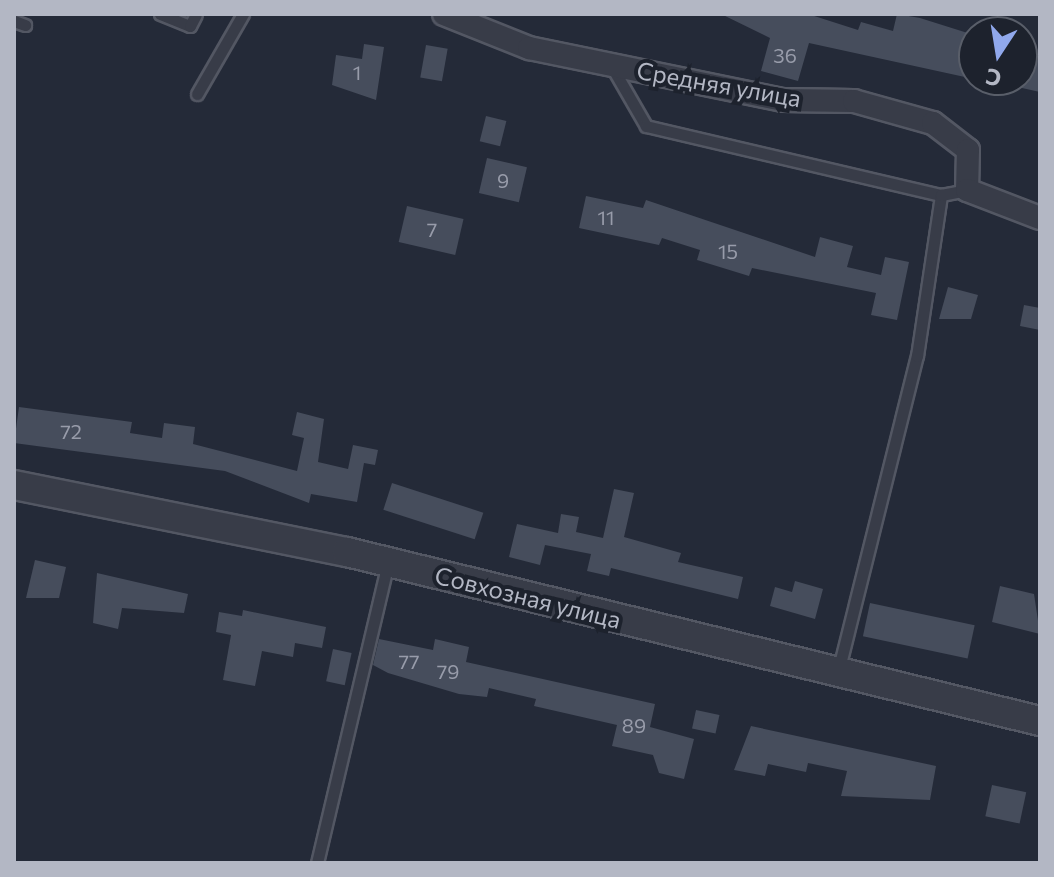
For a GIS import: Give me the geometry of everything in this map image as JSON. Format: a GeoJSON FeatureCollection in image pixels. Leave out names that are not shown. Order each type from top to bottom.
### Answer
{"type":"FeatureCollection","features":[{"type":"Feature","properties":{"kind":"street","name":"Средняя улица"},"geometry":{"type":"LineString","coordinates":[[444,14],[529,48],[783,100],[854,101],[933,123],[968,150],[967,190]]}},
{"type":"Feature","properties":{"kind":"street"},"geometry":{"type":"LineString","coordinates":[[967,190],[1040,218]]}},
{"type":"Feature","properties":{"kind":"street","name":"Совхозная улица"},"geometry":{"type":"LineString","coordinates":[[14,485],[388,563],[1040,721]]}},
{"type":"Feature","properties":{"kind":"lane"},"geometry":{"type":"LineString","coordinates":[[160,14],[190,26],[196,14]]}},
{"type":"Feature","properties":{"kind":"lane"},"geometry":{"type":"LineString","coordinates":[[197,94],[243,14]]}},
{"type":"Feature","properties":{"kind":"lane"},"geometry":{"type":"LineString","coordinates":[[611,65],[646,126],[941,195],[967,190]]}},
{"type":"Feature","properties":{"kind":"lane"},"geometry":{"type":"LineString","coordinates":[[837,673],[917,356],[941,195]]}},
{"type":"Feature","properties":{"kind":"lane"},"geometry":{"type":"LineString","coordinates":[[317,863],[388,563]]}},
{"type":"Feature","properties":{"kind":"building"},"geometry":{"type":"Polygon","coordinates":[[[721,14],[808,14],[858,30],[861,22],[893,31],[897,14],[920,18],[958,30],[958,76],[809,43],[798,81],[761,71],[770,38],[721,14]]]}},
{"type":"Feature","properties":{"kind":"building"},"geometry":{"type":"Polygon","coordinates":[[[364,44],[384,47],[376,100],[332,85],[336,55],[362,59],[364,44]]]}},
{"type":"Feature","properties":{"kind":"building"},"geometry":{"type":"Polygon","coordinates":[[[426,45],[448,49],[442,81],[420,77],[426,45]]]}},
{"type":"Feature","properties":{"kind":"building"},"geometry":{"type":"Polygon","coordinates":[[[1038,61],[1040,61],[1038,92],[1038,61]]]}},
{"type":"Feature","properties":{"kind":"building"},"geometry":{"type":"Polygon","coordinates":[[[486,116],[506,121],[500,146],[480,141],[486,116]]]}},
{"type":"Feature","properties":{"kind":"building"},"geometry":{"type":"Polygon","coordinates":[[[487,158],[527,167],[519,202],[479,193],[487,158]]]}},
{"type":"Feature","properties":{"kind":"building"},"geometry":{"type":"Polygon","coordinates":[[[586,196],[643,208],[646,200],[815,257],[820,237],[853,246],[847,267],[881,275],[885,257],[909,262],[897,320],[871,315],[876,293],[752,268],[749,276],[697,260],[700,250],[662,238],[659,245],[579,228],[586,196]]]}},
{"type":"Feature","properties":{"kind":"building"},"geometry":{"type":"Polygon","coordinates":[[[407,206],[464,219],[455,255],[399,242],[407,206]]]}},
{"type":"Feature","properties":{"kind":"building"},"geometry":{"type":"Polygon","coordinates":[[[948,287],[978,295],[971,319],[939,319],[948,287]]]}},
{"type":"Feature","properties":{"kind":"building"},"geometry":{"type":"Polygon","coordinates":[[[1024,305],[1040,308],[1040,330],[1020,326],[1024,305]]]}},
{"type":"Feature","properties":{"kind":"building"},"geometry":{"type":"Polygon","coordinates":[[[19,407],[132,422],[130,433],[162,438],[164,423],[195,427],[193,444],[297,471],[304,438],[292,435],[297,412],[324,419],[318,462],[348,469],[353,445],[378,450],[375,465],[364,463],[357,502],[311,494],[309,503],[225,471],[14,443],[19,407]]]}},
{"type":"Feature","properties":{"kind":"building"},"geometry":{"type":"Polygon","coordinates":[[[392,483],[483,513],[475,539],[383,510],[392,483]]]}},
{"type":"Feature","properties":{"kind":"building"},"geometry":{"type":"Polygon","coordinates":[[[614,489],[634,493],[624,537],[681,553],[678,562],[743,577],[738,599],[611,568],[609,576],[587,571],[591,554],[545,545],[540,565],[509,557],[517,524],[558,533],[561,514],[579,517],[576,532],[603,538],[614,489]]]}},
{"type":"Feature","properties":{"kind":"building"},"geometry":{"type":"Polygon","coordinates":[[[35,560],[66,567],[59,598],[26,598],[35,560]]]}},
{"type":"Feature","properties":{"kind":"building"},"geometry":{"type":"Polygon","coordinates":[[[97,573],[188,594],[184,613],[122,608],[118,629],[93,623],[97,573]]]}},
{"type":"Feature","properties":{"kind":"building"},"geometry":{"type":"Polygon","coordinates":[[[795,581],[823,589],[815,619],[770,606],[775,587],[792,592],[795,581]]]}},
{"type":"Feature","properties":{"kind":"building"},"geometry":{"type":"Polygon","coordinates":[[[1000,586],[1034,594],[1040,634],[992,622],[1000,586]]]}},
{"type":"Feature","properties":{"kind":"building"},"geometry":{"type":"Polygon","coordinates":[[[870,603],[975,625],[968,659],[863,636],[870,603]]]}},
{"type":"Feature","properties":{"kind":"building"},"geometry":{"type":"Polygon","coordinates":[[[243,610],[326,627],[322,648],[295,643],[293,657],[262,651],[255,686],[223,680],[231,635],[216,632],[219,612],[242,616],[243,610]]]}},
{"type":"Feature","properties":{"kind":"building"},"geometry":{"type":"Polygon","coordinates":[[[379,639],[433,650],[435,639],[469,647],[466,662],[655,704],[650,727],[694,739],[684,779],[659,773],[653,755],[612,746],[617,725],[534,706],[536,699],[489,688],[487,697],[459,694],[388,673],[373,665],[379,639]]]}},
{"type":"Feature","properties":{"kind":"building"},"geometry":{"type":"Polygon","coordinates":[[[333,649],[352,653],[345,685],[326,681],[333,649]]]}},
{"type":"Feature","properties":{"kind":"building"},"geometry":{"type":"Polygon","coordinates":[[[696,710],[719,715],[716,734],[692,729],[696,710]]]}},
{"type":"Feature","properties":{"kind":"building"},"geometry":{"type":"Polygon","coordinates":[[[751,726],[936,766],[930,800],[841,796],[847,771],[808,763],[806,772],[768,764],[765,776],[734,770],[751,726]]]}},
{"type":"Feature","properties":{"kind":"building"},"geometry":{"type":"Polygon","coordinates":[[[992,785],[1026,792],[1020,824],[985,816],[992,785]]]}}]}
